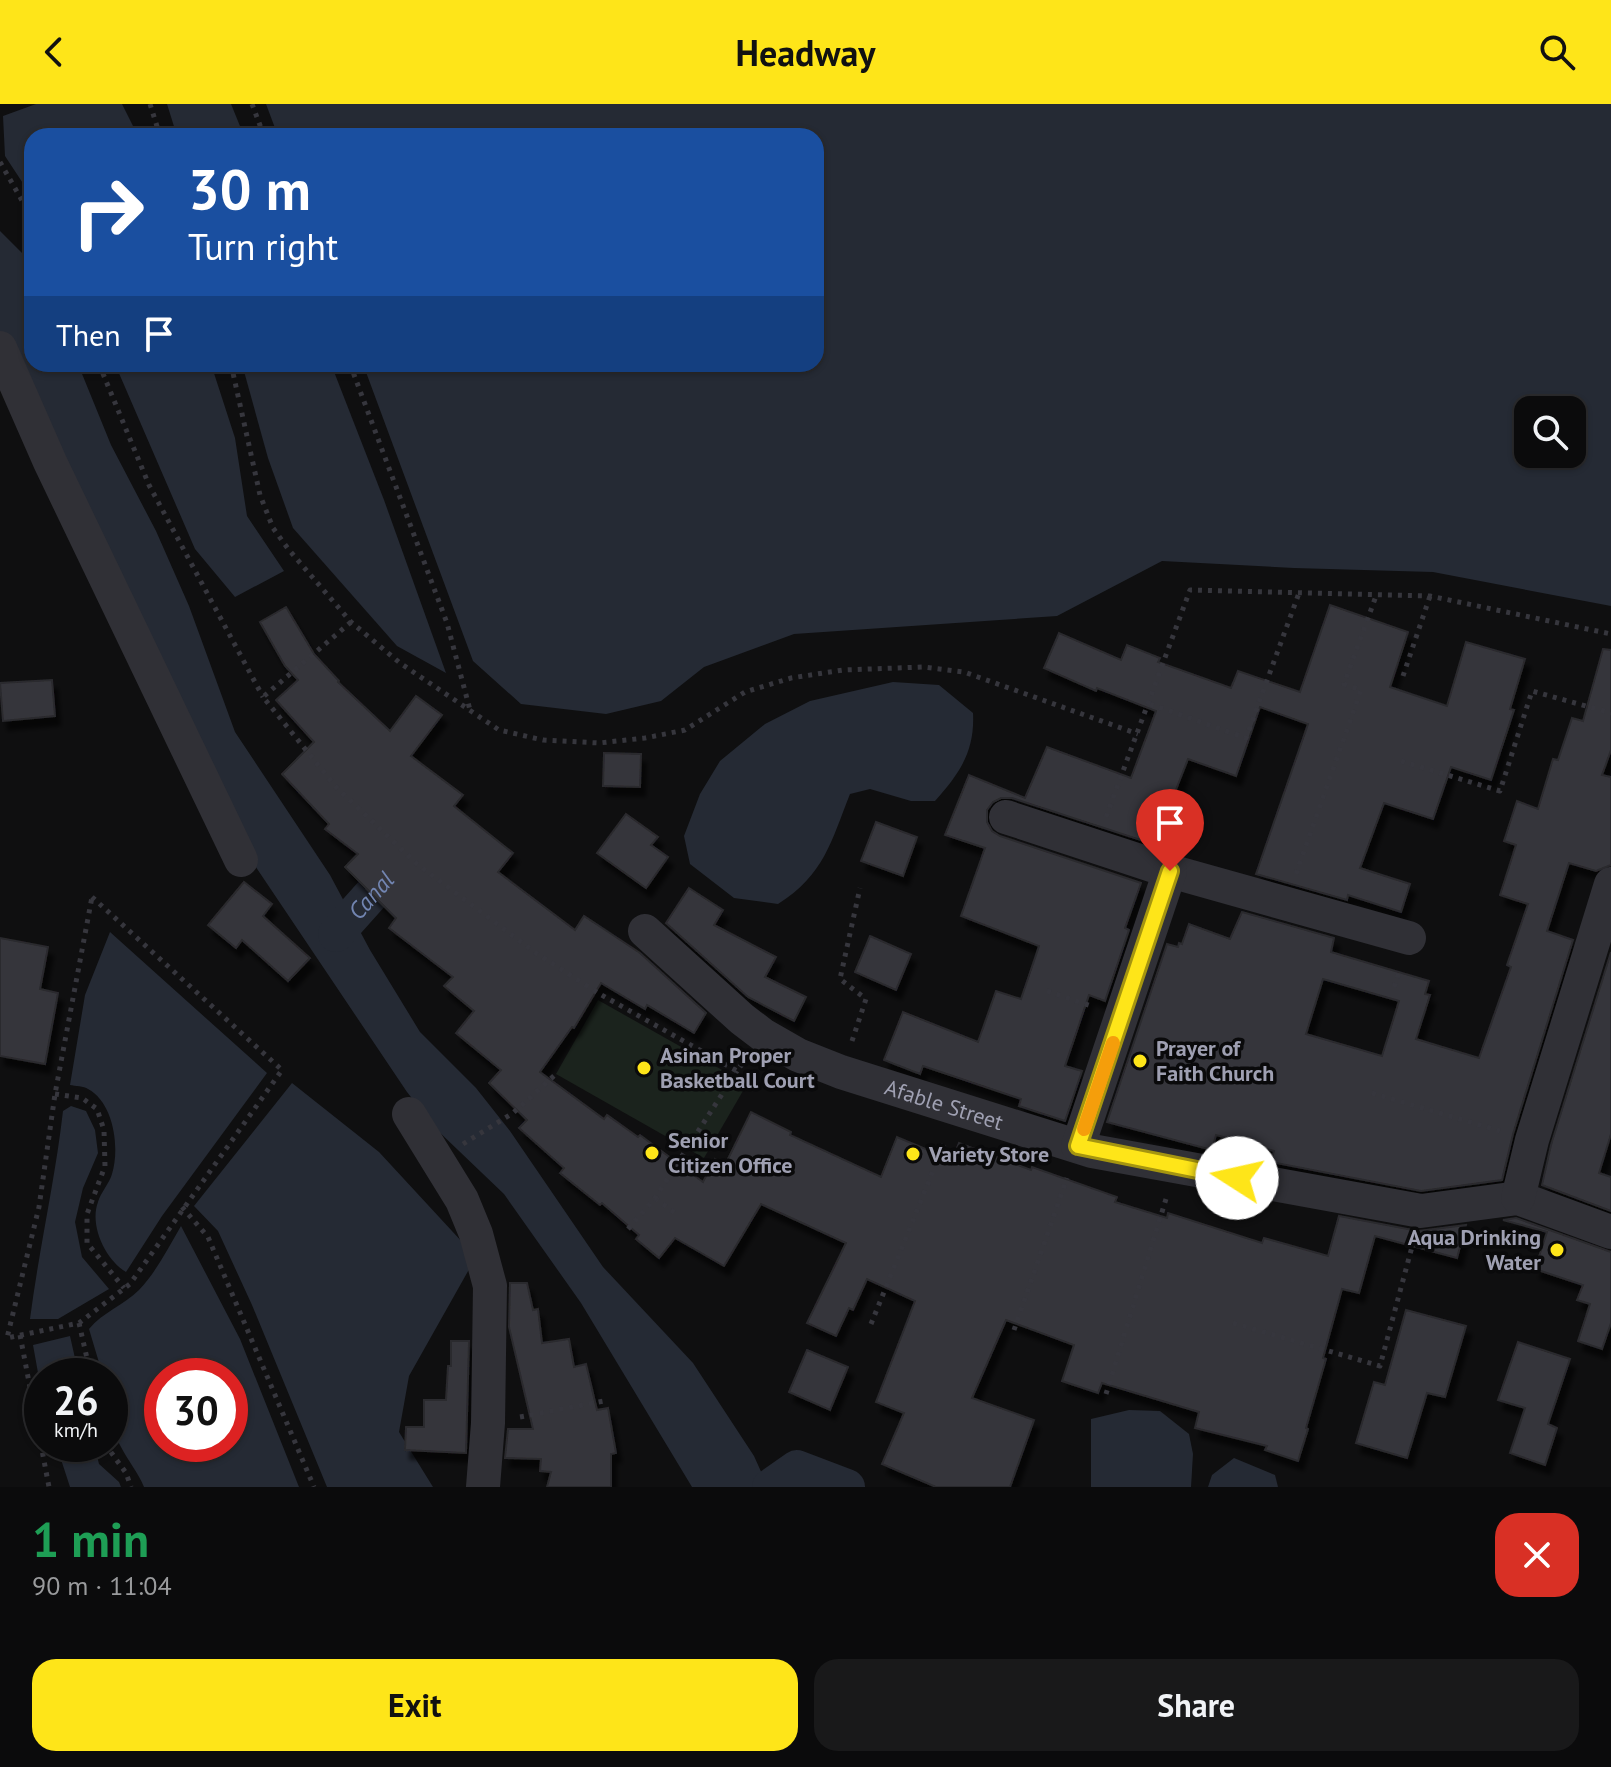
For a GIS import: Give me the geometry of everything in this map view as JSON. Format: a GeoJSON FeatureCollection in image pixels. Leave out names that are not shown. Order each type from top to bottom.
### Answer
{"type":"FeatureCollection","features":[{"type":"Feature","properties":{"kind":"street"},"geometry":{"type":"LineString","coordinates":[[0,348],[50,462],[241,860]]}},
{"type":"Feature","properties":{"kind":"street"},"geometry":{"type":"LineString","coordinates":[[1006,817],[1170,871],[1409,938]]}},
{"type":"Feature","properties":{"kind":"street"},"geometry":{"type":"LineString","coordinates":[[1078,1146],[1170,871]]}},
{"type":"Feature","properties":{"kind":"street"},"geometry":{"type":"LineString","coordinates":[[1518,1198],[1532,1140],[1611,884]]}},
{"type":"Feature","properties":{"kind":"street","name":"Afable Street"},"geometry":{"type":"LineString","coordinates":[[645,931],[763,1035],[798,1055],[841,1072],[1078,1146],[1421,1211],[1518,1198],[1611,1232]]}},
{"type":"Feature","properties":{"kind":"street"},"geometry":{"type":"LineString","coordinates":[[409,1114],[455,1187],[480,1248],[490,1286],[488,1423],[483,1487]]}},
{"type":"Feature","properties":{"kind":"path"},"geometry":{"type":"LineString","coordinates":[[150,104],[158,128]]}},
{"type":"Feature","properties":{"kind":"path"},"geometry":{"type":"LineString","coordinates":[[252,104],[261,128]]}},
{"type":"Feature","properties":{"kind":"path"},"geometry":{"type":"LineString","coordinates":[[0,162],[24,204]]}},
{"type":"Feature","properties":{"kind":"path"},"geometry":{"type":"LineString","coordinates":[[102,372],[149,485],[263,697],[336,787],[394,845],[536,953],[598,993],[737,1071]]}},
{"type":"Feature","properties":{"kind":"path"},"geometry":{"type":"LineString","coordinates":[[233,372],[260,495],[273,528],[351,622],[400,663],[499,730],[543,740],[599,743],[685,730],[745,692],[791,678],[843,670],[923,667],[964,672],[1138,734]]}},
{"type":"Feature","properties":{"kind":"path"},"geometry":{"type":"LineString","coordinates":[[353,372],[447,623],[470,711]]}},
{"type":"Feature","properties":{"kind":"path"},"geometry":{"type":"LineString","coordinates":[[1095,846],[1190,590],[1430,596],[1611,634]]}},
{"type":"Feature","properties":{"kind":"path"},"geometry":{"type":"LineString","coordinates":[[1150,704],[1246,738],[1299,593]]}},
{"type":"Feature","properties":{"kind":"path"},"geometry":{"type":"LineString","coordinates":[[1286,903],[1361,690],[1344,684],[1376,596]]}},
{"type":"Feature","properties":{"kind":"path"},"geometry":{"type":"LineString","coordinates":[[1403,676],[1430,596]]}},
{"type":"Feature","properties":{"kind":"path"},"geometry":{"type":"LineString","coordinates":[[263,697],[351,622]]}},
{"type":"Feature","properties":{"kind":"path"},"geometry":{"type":"LineString","coordinates":[[1401,761],[1500,791],[1532,691],[1611,713]]}},
{"type":"Feature","properties":{"kind":"path"},"geometry":{"type":"LineString","coordinates":[[841,1072],[866,999],[840,979],[860,888]]}},
{"type":"Feature","properties":{"kind":"path"},"geometry":{"type":"LineString","coordinates":[[92,897],[282,1070],[124,1288],[79,1323],[7,1338],[39,1207],[55,1094],[92,897]]}},
{"type":"Feature","properties":{"kind":"path"},"geometry":{"type":"LineString","coordinates":[[1047,991],[1122,1017]]}},
{"type":"Feature","properties":{"kind":"path"},"geometry":{"type":"LineString","coordinates":[[628,1229],[655,1198],[763,1035]]}},
{"type":"Feature","properties":{"kind":"path"},"geometry":{"type":"LineString","coordinates":[[450,1151],[513,1113],[556,1074]]}},
{"type":"Feature","properties":{"kind":"path"},"geometry":{"type":"LineString","coordinates":[[1372,1093],[1532,1140]]}},
{"type":"Feature","properties":{"kind":"path"},"geometry":{"type":"LineString","coordinates":[[55,1094],[82,1098],[97,1109],[104,1130],[105,1166],[87,1214],[87,1243],[124,1288]]}},
{"type":"Feature","properties":{"kind":"path"},"geometry":{"type":"LineString","coordinates":[[871,1324],[958,1108]]}},
{"type":"Feature","properties":{"kind":"path"},"geometry":{"type":"LineString","coordinates":[[1014,1330],[1078,1146]]}},
{"type":"Feature","properties":{"kind":"path"},"geometry":{"type":"LineString","coordinates":[[1106,1394],[1176,1167]]}},
{"type":"Feature","properties":{"kind":"path"},"geometry":{"type":"LineString","coordinates":[[655,1198],[679,1216]]}},
{"type":"Feature","properties":{"kind":"path"},"geometry":{"type":"LineString","coordinates":[[182,1207],[208,1237],[314,1487]]}},
{"type":"Feature","properties":{"kind":"path"},"geometry":{"type":"LineString","coordinates":[[1233,1323],[1380,1366],[1421,1211]]}},
{"type":"Feature","properties":{"kind":"path"},"geometry":{"type":"LineString","coordinates":[[79,1323],[87,1358]]}},
{"type":"Feature","properties":{"kind":"path"},"geometry":{"type":"LineString","coordinates":[[20,1335],[49,1487]]}},
{"type":"Feature","properties":{"kind":"path"},"geometry":{"type":"LineString","coordinates":[[488,1423],[604,1401]]}},
{"type":"Feature","properties":{"kind":"path"},"geometry":{"type":"LineString","coordinates":[[118,1462],[131,1487]]}},
{"type":"Feature","properties":{"kind":"shaded area"},"geometry":{"type":"Polygon","coordinates":[[[36,104],[122,104],[134,128],[24,128],[24,185],[5,156],[3,116],[36,104]]]}},
{"type":"Feature","properties":{"kind":"shaded area"},"geometry":{"type":"Polygon","coordinates":[[[167,104],[231,104],[241,128],[174,128],[167,104]]]}},
{"type":"Feature","properties":{"kind":"shaded area"},"geometry":{"type":"Polygon","coordinates":[[[266,104],[1611,104],[1611,606],[1433,572],[1162,561],[1057,616],[794,634],[704,667],[661,701],[606,714],[521,704],[473,661],[366,372],[824,372],[824,128],[275,128],[266,104]]]}},
{"type":"Feature","properties":{"kind":"shaded area"},"geometry":{"type":"Polygon","coordinates":[[[0,231],[24,255],[24,372],[81,372],[111,445],[156,531],[189,606],[235,732],[330,875],[370,950],[420,1032],[476,1088],[510,1131],[603,1267],[693,1363],[754,1456],[768,1487],[692,1487],[581,1303],[504,1194],[436,1129],[407,1092],[237,839],[0,384],[0,231]]]}},
{"type":"Feature","properties":{"kind":"shaded area"},"geometry":{"type":"Polygon","coordinates":[[[118,372],[214,372],[235,438],[247,516],[284,571],[235,597],[195,549],[118,372]]]}},
{"type":"Feature","properties":{"kind":"shaded area"},"geometry":{"type":"Polygon","coordinates":[[[244,372],[334,372],[446,673],[397,646],[293,528],[268,458],[244,372]]]}},
{"type":"Feature","properties":{"kind":"shaded area"},"geometry":{"type":"Polygon","coordinates":[[[893,682],[939,685],[973,713],[971,739],[964,761],[935,801],[911,801],[870,789],[850,794],[831,842],[816,869],[794,893],[778,904],[734,898],[690,864],[684,836],[700,794],[720,761],[765,724],[810,701],[893,682]]]}},
{"type":"Feature","properties":{"kind":"shaded area"},"geometry":{"type":"Polygon","coordinates":[[[110,932],[267,1073],[162,1216],[126,1272],[106,1251],[96,1221],[98,1202],[111,1178],[114,1163],[113,1127],[97,1096],[86,1088],[70,1085],[85,995],[110,932]]]}},
{"type":"Feature","properties":{"kind":"shaded area"},"geometry":{"type":"Polygon","coordinates":[[[598,1000],[747,1084],[704,1158],[556,1074],[598,1000]]]}},
{"type":"Feature","properties":{"kind":"shaded area"},"geometry":{"type":"Polygon","coordinates":[[[292,1083],[379,1152],[476,1257],[409,1376],[399,1432],[433,1487],[327,1487],[218,1231],[194,1206],[292,1083]]]}},
{"type":"Feature","properties":{"kind":"shaded area"},"geometry":{"type":"Polygon","coordinates":[[[71,1106],[86,1111],[95,1130],[98,1153],[83,1188],[75,1222],[82,1257],[109,1289],[58,1319],[30,1319],[63,1111],[71,1106]]]}},
{"type":"Feature","properties":{"kind":"shaded area"},"geometry":{"type":"Polygon","coordinates":[[[181,1226],[248,1358],[144,1358],[144,1462],[248,1462],[248,1359],[299,1487],[144,1487],[128,1458],[128,1358],[98,1358],[89,1329],[139,1290],[157,1267],[181,1226]]]}},
{"type":"Feature","properties":{"kind":"shaded area"},"geometry":{"type":"Polygon","coordinates":[[[70,1336],[75,1358],[35,1358],[33,1345],[70,1336]]]}},
{"type":"Feature","properties":{"kind":"shaded area"},"geometry":{"type":"Polygon","coordinates":[[[1129,1410],[1160,1411],[1189,1434],[1193,1454],[1191,1487],[1091,1487],[1091,1419],[1129,1410]]]}},
{"type":"Feature","properties":{"kind":"shaded area"},"geometry":{"type":"Polygon","coordinates":[[[1234,1458],[1275,1475],[1278,1487],[1208,1487],[1212,1475],[1234,1458]]]}},
{"type":"Feature","properties":{"kind":"shaded area"},"geometry":{"type":"Polygon","coordinates":[[[62,1462],[98,1462],[121,1487],[70,1487],[62,1462]]]}},
{"type":"Feature","properties":{"kind":"building"},"geometry":{"type":"Polygon","coordinates":[[[1330,605],[1408,632],[1390,687],[1447,706],[1466,642],[1525,659],[1510,709],[1514,710],[1491,780],[1451,767],[1433,819],[1384,803],[1360,868],[1410,884],[1401,912],[1348,895],[1347,900],[1256,874],[1308,724],[1260,707],[1236,776],[1188,759],[1161,828],[1165,829],[1159,846],[1012,798],[1001,798],[987,810],[987,822],[992,831],[1000,836],[1141,883],[1105,1001],[1089,995],[1065,1066],[1082,1071],[1065,1121],[1019,1106],[1021,1099],[923,1066],[920,1074],[884,1060],[903,1012],[978,1042],[996,991],[1021,999],[1039,946],[961,916],[985,848],[945,835],[969,775],[1025,798],[1047,747],[1131,778],[1156,711],[1097,688],[1096,691],[1044,668],[1059,633],[1121,660],[1127,645],[1160,658],[1158,662],[1231,688],[1238,671],[1300,692],[1330,605]]]}},
{"type":"Feature","properties":{"kind":"building"},"geometry":{"type":"Polygon","coordinates":[[[286,607],[314,654],[338,682],[390,731],[416,696],[442,715],[411,756],[463,795],[454,806],[513,853],[498,872],[575,930],[584,916],[640,953],[706,1013],[694,1033],[647,1005],[645,1009],[601,983],[574,1028],[540,1072],[604,1119],[607,1115],[638,1137],[640,1135],[703,1182],[715,1159],[725,1165],[751,1112],[791,1132],[790,1135],[881,1177],[897,1137],[952,1160],[959,1143],[1117,1197],[1115,1202],[1167,1218],[1168,1213],[1262,1243],[1264,1238],[1328,1256],[1339,1216],[1418,1231],[1466,1225],[1457,1258],[1375,1236],[1359,1293],[1342,1289],[1298,1461],[1265,1450],[1267,1446],[1195,1428],[1199,1412],[1102,1383],[1098,1393],[1062,1381],[1074,1345],[1006,1320],[972,1398],[1034,1420],[1010,1487],[936,1487],[882,1464],[904,1413],[876,1402],[915,1301],[867,1279],[853,1310],[849,1308],[836,1336],[807,1323],[846,1243],[761,1204],[724,1266],[675,1238],[659,1258],[636,1239],[639,1235],[602,1203],[600,1205],[560,1173],[564,1168],[519,1128],[527,1120],[489,1083],[501,1070],[456,1033],[474,1011],[444,986],[453,977],[389,928],[396,918],[345,867],[358,854],[325,829],[329,824],[282,774],[314,742],[276,700],[298,680],[285,666],[260,622],[286,607]]]}},
{"type":"Feature","properties":{"kind":"building"},"geometry":{"type":"Polygon","coordinates":[[[1603,649],[1611,650],[1611,750],[1602,775],[1611,777],[1611,865],[1596,871],[1569,863],[1547,931],[1573,940],[1513,1134],[1502,1180],[1421,1191],[1271,1162],[1274,1151],[1216,1135],[1212,1150],[1107,1122],[1167,944],[1178,947],[1179,943],[1182,944],[1189,924],[1230,939],[1242,912],[1334,938],[1331,952],[1429,981],[1425,994],[1430,995],[1416,1039],[1479,1058],[1511,967],[1507,965],[1528,904],[1500,895],[1516,845],[1504,841],[1517,801],[1538,809],[1553,759],[1558,760],[1572,718],[1583,721],[1603,649]],[[1323,979],[1306,1034],[1382,1056],[1399,1001],[1323,979]]]}},
{"type":"Feature","properties":{"kind":"building"},"geometry":{"type":"Polygon","coordinates":[[[52,680],[55,716],[3,721],[0,683],[52,680]]]}},
{"type":"Feature","properties":{"kind":"building"},"geometry":{"type":"Polygon","coordinates":[[[604,753],[641,754],[640,787],[603,786],[604,753]]]}},
{"type":"Feature","properties":{"kind":"building"},"geometry":{"type":"Polygon","coordinates":[[[626,814],[658,837],[651,845],[668,857],[646,888],[597,853],[626,814]]]}},
{"type":"Feature","properties":{"kind":"building"},"geometry":{"type":"Polygon","coordinates":[[[876,822],[917,837],[903,876],[861,861],[876,822]]]}},
{"type":"Feature","properties":{"kind":"building"},"geometry":{"type":"Polygon","coordinates":[[[244,882],[272,904],[263,916],[310,958],[288,981],[242,940],[236,948],[208,925],[244,882]]]}},
{"type":"Feature","properties":{"kind":"building"},"geometry":{"type":"Polygon","coordinates":[[[689,888],[723,910],[714,925],[776,957],[765,977],[806,997],[794,1021],[748,997],[666,923],[689,888]]]}},
{"type":"Feature","properties":{"kind":"building"},"geometry":{"type":"Polygon","coordinates":[[[870,936],[911,954],[896,990],[855,972],[870,936]]]}},
{"type":"Feature","properties":{"kind":"building"},"geometry":{"type":"Polygon","coordinates":[[[0,938],[48,947],[40,989],[58,993],[45,1064],[0,1056],[0,938]]]}},
{"type":"Feature","properties":{"kind":"building"},"geometry":{"type":"Polygon","coordinates":[[[1611,952],[1611,1134],[1599,1173],[1611,1177],[1611,1211],[1542,1185],[1551,1145],[1611,952]]]}},
{"type":"Feature","properties":{"kind":"building"},"geometry":{"type":"Polygon","coordinates":[[[1516,1218],[1611,1252],[1611,1323],[1602,1349],[1578,1341],[1590,1304],[1577,1300],[1583,1285],[1535,1269],[1547,1232],[1503,1220],[1516,1218]]]}},
{"type":"Feature","properties":{"kind":"building"},"geometry":{"type":"Polygon","coordinates":[[[510,1283],[527,1283],[533,1310],[538,1309],[542,1343],[569,1339],[574,1367],[586,1364],[597,1410],[608,1408],[616,1453],[611,1454],[611,1487],[547,1487],[551,1472],[540,1471],[541,1459],[505,1458],[508,1429],[533,1429],[509,1327],[510,1283]]]}},
{"type":"Feature","properties":{"kind":"building"},"geometry":{"type":"Polygon","coordinates":[[[1406,1310],[1466,1326],[1445,1397],[1427,1393],[1407,1458],[1356,1443],[1374,1382],[1385,1385],[1406,1310]]]}},
{"type":"Feature","properties":{"kind":"building"},"geometry":{"type":"Polygon","coordinates":[[[451,1341],[469,1341],[466,1453],[405,1450],[406,1427],[424,1427],[424,1400],[446,1400],[451,1341]]]}},
{"type":"Feature","properties":{"kind":"building"},"geometry":{"type":"Polygon","coordinates":[[[1518,1342],[1570,1359],[1548,1424],[1557,1428],[1545,1465],[1510,1453],[1525,1408],[1498,1400],[1518,1342]]]}},
{"type":"Feature","properties":{"kind":"building"},"geometry":{"type":"Polygon","coordinates":[[[807,1350],[848,1367],[830,1410],[789,1392],[807,1350]]]}},
{"type":"Feature","properties":{"kind":"waterway","name":"Canal"},"geometry":{"type":"LineString","coordinates":[[336,934],[403,859]]}},
{"type":"Feature","properties":{"kind":"waterway"},"geometry":{"type":"LineString","coordinates":[[770,1487],[797,1468],[847,1487]]}},
{"type":"Feature","properties":{"kind":"slow traffic"},"geometry":{"type":"LineString","coordinates":[[1084,1129],[1113,1043]]}},
{"type":"Feature","properties":{"kind":"place","name":"Prayer of Faith Church"},"geometry":{"type":"Point","coordinates":[1140,1061]}},
{"type":"Feature","properties":{"kind":"place","name":"Asinan Proper Basketball Court"},"geometry":{"type":"Point","coordinates":[644,1068]}},
{"type":"Feature","properties":{"kind":"place","name":"Senior Citizen Office"},"geometry":{"type":"Point","coordinates":[652,1153]}},
{"type":"Feature","properties":{"kind":"place","name":"Variety Store"},"geometry":{"type":"Point","coordinates":[913,1154]}},
{"type":"Feature","properties":{"kind":"place","name":"Aqua Drinking Water"},"geometry":{"type":"Point","coordinates":[1557,1250]}},
{"type":"Feature","properties":{"kind":"route"},"geometry":{"type":"LineString","coordinates":[[1170,871],[1078,1146],[1237,1178]]}}]}
